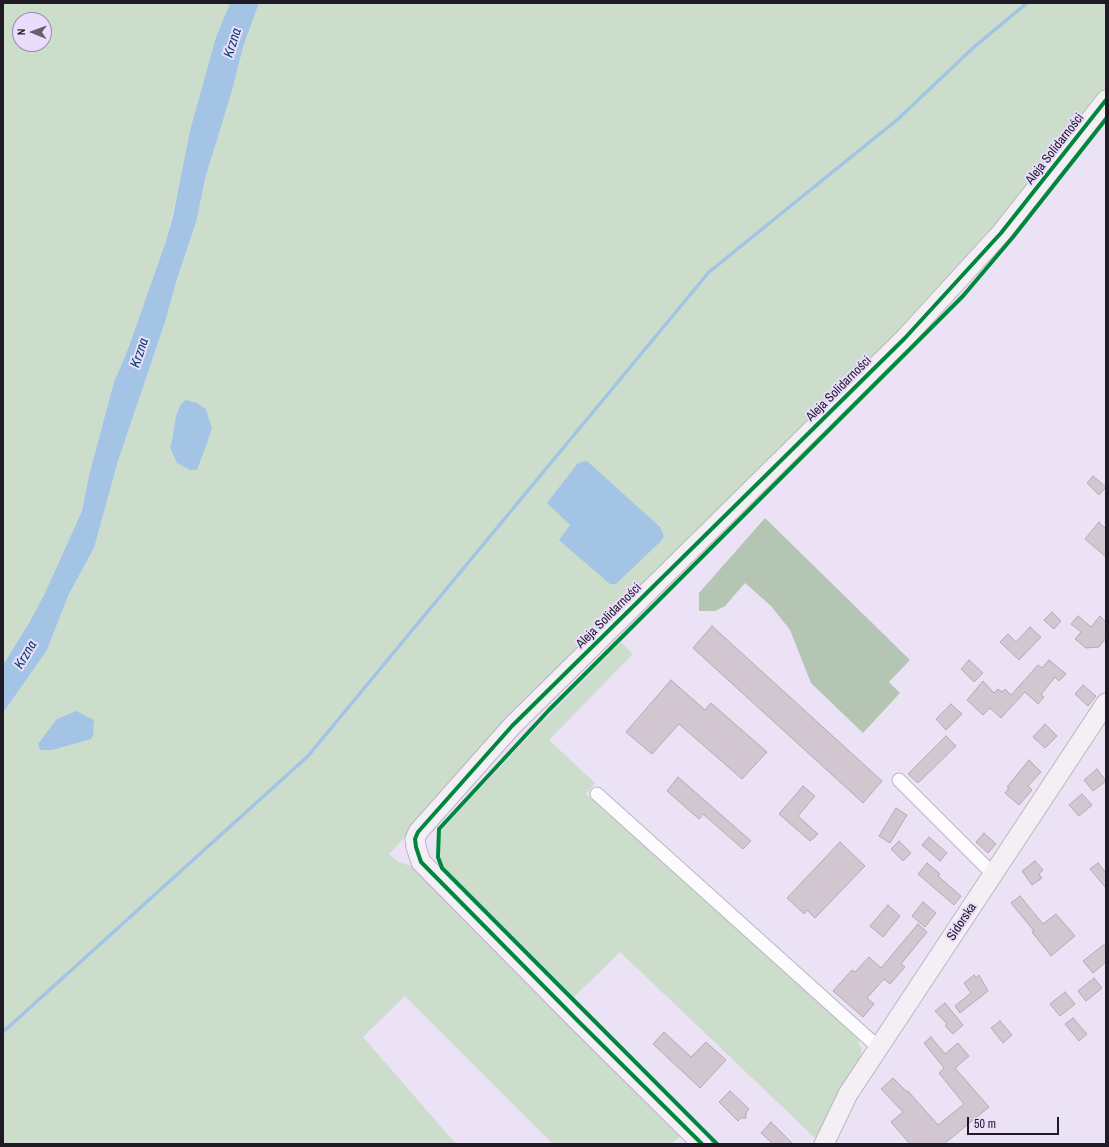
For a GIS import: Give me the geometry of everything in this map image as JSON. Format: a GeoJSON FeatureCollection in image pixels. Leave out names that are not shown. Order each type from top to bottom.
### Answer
{"type":"FeatureCollection","features":[{"type":"Feature","properties":{"kind":"street","name":"Aleja Solidarności"},"geometry":{"type":"LineString","coordinates":[[702,1144],[421,862],[417,855],[415,838],[423,825],[512,726],[905,338],[1001,233],[1106,100]]}},
{"type":"Feature","properties":{"kind":"street","name":"Sidorska"},"geometry":{"type":"LineString","coordinates":[[824,1144],[848,1094],[878,1047],[1106,703]]}},
{"type":"Feature","properties":{"kind":"street"},"geometry":{"type":"LineString","coordinates":[[899,780],[994,874]]}},
{"type":"Feature","properties":{"kind":"street"},"geometry":{"type":"LineString","coordinates":[[597,794],[878,1047]]}},
{"type":"Feature","properties":{"kind":"green space"},"geometry":{"type":"Polygon","coordinates":[[[3,3],[230,3],[216,37],[166,241],[128,349],[114,382],[89,475],[82,511],[44,595],[29,623],[3,665],[3,3]]]}},
{"type":"Feature","properties":{"kind":"green space"},"geometry":{"type":"Polygon","coordinates":[[[259,3],[1106,3],[1106,89],[943,290],[480,757],[389,854],[398,862],[415,867],[681,1135],[671,1144],[553,1144],[405,996],[363,1037],[456,1144],[3,1144],[3,713],[47,650],[68,596],[94,548],[118,461],[165,322],[177,279],[197,219],[205,179],[231,94],[244,44],[259,3]]]}},
{"type":"Feature","properties":{"kind":"green space"},"geometry":{"type":"Polygon","coordinates":[[[765,518],[910,660],[889,682],[900,693],[863,733],[811,683],[790,630],[771,606],[745,583],[725,606],[715,611],[699,611],[699,593],[765,518]]]}},
{"type":"Feature","properties":{"kind":"green space"},"geometry":{"type":"Polygon","coordinates":[[[621,642],[633,654],[549,740],[595,783],[586,794],[821,1001],[860,1039],[858,1042],[862,1049],[860,1058],[815,1138],[620,952],[574,997],[443,866],[441,861],[440,837],[442,829],[542,722],[621,642]]]}},
{"type":"Feature","properties":{"kind":"water","name":"Krzna"},"geometry":{"type":"Polygon","coordinates":[[[230,3],[259,3],[244,44],[231,94],[205,179],[197,219],[177,279],[165,322],[118,461],[94,548],[68,596],[47,650],[3,713],[3,665],[29,623],[44,595],[82,511],[89,475],[114,382],[128,349],[166,241],[173,216],[190,131],[216,37],[230,3]]]}},
{"type":"Feature","properties":{"kind":"water"},"geometry":{"type":"Polygon","coordinates":[[[186,400],[197,403],[206,409],[212,429],[197,470],[190,470],[177,463],[170,447],[176,416],[181,404],[186,400]]]}},
{"type":"Feature","properties":{"kind":"water"},"geometry":{"type":"Polygon","coordinates":[[[587,461],[660,527],[664,536],[661,541],[616,584],[610,584],[559,540],[570,525],[547,503],[578,463],[587,461]]]}},
{"type":"Feature","properties":{"kind":"water"},"geometry":{"type":"Polygon","coordinates":[[[76,711],[94,720],[94,733],[91,739],[52,750],[40,750],[38,744],[57,719],[76,711]]]}},
{"type":"Feature","properties":{"kind":"building"},"geometry":{"type":"Polygon","coordinates":[[[1093,476],[1106,487],[1099,495],[1087,483],[1093,476]]]}},
{"type":"Feature","properties":{"kind":"building"},"geometry":{"type":"Polygon","coordinates":[[[1099,522],[1106,529],[1106,557],[1085,539],[1099,522]]]}},
{"type":"Feature","properties":{"kind":"building"},"geometry":{"type":"Polygon","coordinates":[[[1052,612],[1061,621],[1054,629],[1044,620],[1052,612]]]}},
{"type":"Feature","properties":{"kind":"building"},"geometry":{"type":"Polygon","coordinates":[[[1078,616],[1091,627],[1100,616],[1106,622],[1106,638],[1099,647],[1086,648],[1075,639],[1081,632],[1071,624],[1078,616]]]}},
{"type":"Feature","properties":{"kind":"building"},"geometry":{"type":"Polygon","coordinates":[[[712,626],[882,781],[863,803],[693,648],[712,626]]]}},
{"type":"Feature","properties":{"kind":"building"},"geometry":{"type":"Polygon","coordinates":[[[1030,627],[1041,637],[1019,660],[1000,642],[1008,634],[1016,642],[1030,627]]]}},
{"type":"Feature","properties":{"kind":"building"},"geometry":{"type":"Polygon","coordinates":[[[969,660],[983,673],[974,682],[961,669],[969,660]]]}},
{"type":"Feature","properties":{"kind":"building"},"geometry":{"type":"Polygon","coordinates":[[[1049,660],[1066,674],[1059,681],[1055,677],[1041,695],[1044,697],[1038,704],[1025,692],[1001,718],[990,708],[983,715],[967,700],[983,681],[994,693],[998,689],[1002,692],[1005,689],[1011,695],[1038,665],[1042,668],[1049,660]]]}},
{"type":"Feature","properties":{"kind":"building"},"geometry":{"type":"Polygon","coordinates":[[[671,680],[705,710],[711,703],[767,752],[742,779],[679,724],[652,754],[626,732],[671,680]]]}},
{"type":"Feature","properties":{"kind":"building"},"geometry":{"type":"Polygon","coordinates":[[[1083,685],[1096,696],[1088,706],[1075,694],[1083,685]]]}},
{"type":"Feature","properties":{"kind":"building"},"geometry":{"type":"Polygon","coordinates":[[[951,704],[962,714],[946,730],[936,719],[951,704]]]}},
{"type":"Feature","properties":{"kind":"building"},"geometry":{"type":"Polygon","coordinates":[[[1045,724],[1057,736],[1045,748],[1033,737],[1045,724]]]}},
{"type":"Feature","properties":{"kind":"building"},"geometry":{"type":"Polygon","coordinates":[[[946,736],[956,746],[918,783],[908,774],[946,736]]]}},
{"type":"Feature","properties":{"kind":"building"},"geometry":{"type":"Polygon","coordinates":[[[1029,760],[1041,772],[1028,786],[1032,790],[1019,805],[1005,793],[1009,788],[1007,787],[1029,760]]]}},
{"type":"Feature","properties":{"kind":"building"},"geometry":{"type":"Polygon","coordinates":[[[1097,769],[1106,781],[1093,791],[1084,780],[1097,769]]]}},
{"type":"Feature","properties":{"kind":"building"},"geometry":{"type":"Polygon","coordinates":[[[678,777],[751,841],[743,849],[703,814],[699,819],[667,791],[678,777]]]}},
{"type":"Feature","properties":{"kind":"building"},"geometry":{"type":"Polygon","coordinates":[[[803,786],[815,796],[798,816],[818,834],[810,841],[779,814],[803,786]]]}},
{"type":"Feature","properties":{"kind":"building"},"geometry":{"type":"Polygon","coordinates":[[[1082,794],[1092,805],[1079,816],[1069,805],[1082,794]]]}},
{"type":"Feature","properties":{"kind":"building"},"geometry":{"type":"Polygon","coordinates":[[[896,808],[907,815],[890,843],[879,836],[896,808]]]}},
{"type":"Feature","properties":{"kind":"building"},"geometry":{"type":"Polygon","coordinates":[[[984,833],[996,844],[988,853],[976,842],[984,833]]]}},
{"type":"Feature","properties":{"kind":"building"},"geometry":{"type":"Polygon","coordinates":[[[929,837],[947,853],[940,861],[922,845],[929,837]]]}},
{"type":"Feature","properties":{"kind":"building"},"geometry":{"type":"Polygon","coordinates":[[[899,841],[911,853],[903,861],[891,849],[899,841]]]}},
{"type":"Feature","properties":{"kind":"building"},"geometry":{"type":"Polygon","coordinates":[[[840,842],[865,866],[815,918],[807,910],[804,914],[787,898],[840,842]]]}},
{"type":"Feature","properties":{"kind":"building"},"geometry":{"type":"Polygon","coordinates":[[[1035,861],[1043,870],[1039,874],[1042,878],[1032,885],[1022,871],[1035,861]]]}},
{"type":"Feature","properties":{"kind":"building"},"geometry":{"type":"Polygon","coordinates":[[[927,863],[940,874],[938,876],[961,896],[954,905],[918,874],[927,863]]]}},
{"type":"Feature","properties":{"kind":"building"},"geometry":{"type":"Polygon","coordinates":[[[1098,863],[1106,873],[1106,888],[1090,869],[1098,863]]]}},
{"type":"Feature","properties":{"kind":"building"},"geometry":{"type":"Polygon","coordinates":[[[1020,896],[1043,924],[1056,914],[1075,936],[1051,956],[1032,932],[1034,931],[1011,903],[1020,896]]]}},
{"type":"Feature","properties":{"kind":"building"},"geometry":{"type":"Polygon","coordinates":[[[923,902],[936,913],[925,927],[912,916],[923,902]]]}},
{"type":"Feature","properties":{"kind":"building"},"geometry":{"type":"Polygon","coordinates":[[[888,905],[900,916],[883,937],[870,926],[888,905]]]}},
{"type":"Feature","properties":{"kind":"building"},"geometry":{"type":"Polygon","coordinates":[[[918,924],[927,932],[901,964],[905,967],[890,984],[884,979],[867,998],[874,1004],[863,1017],[833,991],[852,970],[855,972],[869,957],[881,968],[918,924]]]}},
{"type":"Feature","properties":{"kind":"building"},"geometry":{"type":"Polygon","coordinates":[[[1106,943],[1106,962],[1093,973],[1083,961],[1106,943]]]}},
{"type":"Feature","properties":{"kind":"building"},"geometry":{"type":"Polygon","coordinates":[[[974,975],[976,978],[979,975],[988,991],[960,1013],[955,1006],[971,993],[964,983],[974,975]]]}},
{"type":"Feature","properties":{"kind":"building"},"geometry":{"type":"Polygon","coordinates":[[[1094,978],[1102,988],[1086,1001],[1078,991],[1094,978]]]}},
{"type":"Feature","properties":{"kind":"building"},"geometry":{"type":"Polygon","coordinates":[[[1065,992],[1075,1004],[1060,1016],[1050,1004],[1065,992]]]}},
{"type":"Feature","properties":{"kind":"building"},"geometry":{"type":"Polygon","coordinates":[[[945,1003],[963,1025],[953,1034],[945,1026],[947,1024],[935,1011],[945,1003]]]}},
{"type":"Feature","properties":{"kind":"building"},"geometry":{"type":"Polygon","coordinates":[[[1073,1018],[1087,1034],[1079,1041],[1065,1024],[1073,1018]]]}},
{"type":"Feature","properties":{"kind":"building"},"geometry":{"type":"Polygon","coordinates":[[[1000,1021],[1012,1035],[1003,1043],[991,1028],[1000,1021]]]}},
{"type":"Feature","properties":{"kind":"building"},"geometry":{"type":"Polygon","coordinates":[[[664,1032],[691,1057],[706,1042],[726,1060],[700,1088],[653,1044],[664,1032]]]}},
{"type":"Feature","properties":{"kind":"building"},"geometry":{"type":"Polygon","coordinates":[[[931,1037],[945,1054],[958,1043],[969,1056],[955,1068],[989,1107],[944,1144],[910,1144],[891,1122],[903,1112],[881,1089],[893,1078],[907,1092],[908,1091],[938,1125],[964,1104],[939,1073],[944,1068],[924,1043],[931,1037]]]}},
{"type":"Feature","properties":{"kind":"building"},"geometry":{"type":"Polygon","coordinates":[[[730,1091],[749,1109],[746,1113],[746,1118],[741,1118],[738,1121],[719,1102],[730,1091]]]}},
{"type":"Feature","properties":{"kind":"building"},"geometry":{"type":"Polygon","coordinates":[[[771,1122],[793,1144],[773,1144],[761,1133],[771,1122]]]}},
{"type":"Feature","properties":{"kind":"waterway"},"geometry":{"type":"LineString","coordinates":[[3,1032],[308,756],[709,272],[898,119],[974,47],[1027,3]]}},
{"type":"Feature","properties":{"kind":"cycle path"},"geometry":{"type":"LineString","coordinates":[[702,1144],[421,862],[415,839],[418,832],[512,726],[905,338],[1001,233],[1106,100]]}},
{"type":"Feature","properties":{"kind":"cycle path"},"geometry":{"type":"LineString","coordinates":[[717,1144],[442,868],[438,857],[439,829],[549,710],[963,296],[1013,237],[1106,119]]}}]}
